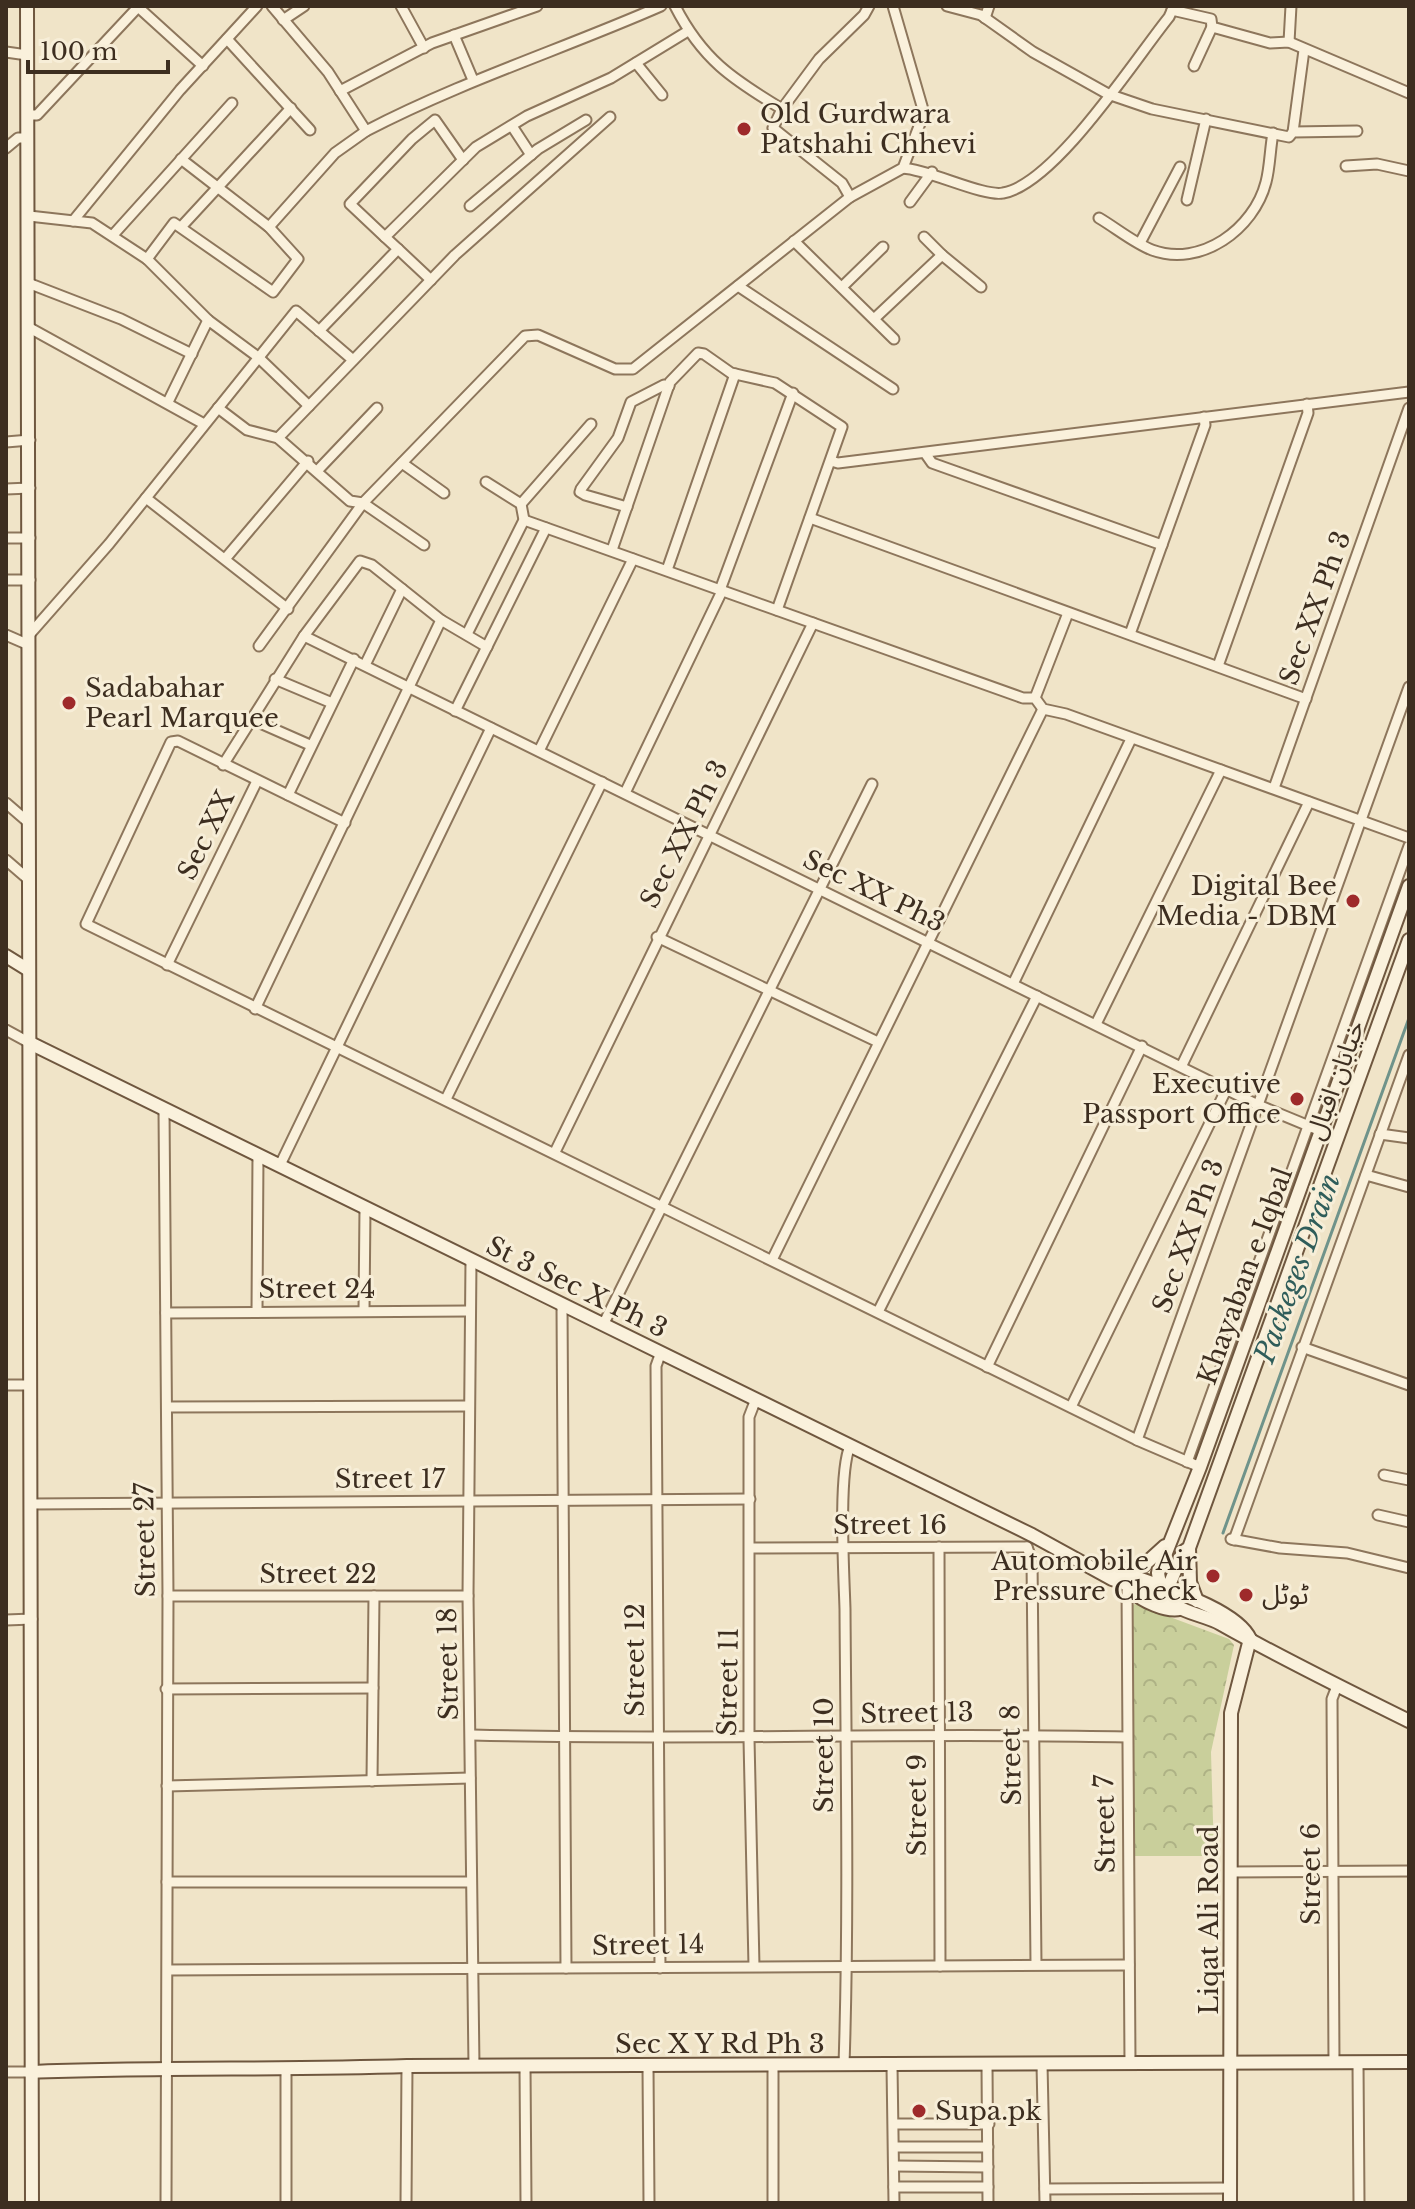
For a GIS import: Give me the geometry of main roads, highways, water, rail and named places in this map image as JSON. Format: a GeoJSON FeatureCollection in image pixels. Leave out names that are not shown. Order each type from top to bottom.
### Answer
{"type":"FeatureCollection","features":[{"type":"Feature","properties":{"kind":"main road"},"geometry":{"type":"LineString","coordinates":[[27,6],[32,2203]]}},
{"type":"Feature","properties":{"kind":"main road","name":"Khayaban e Iqbal"},"geometry":{"type":"LineString","coordinates":[[1162,1589],[1158,1573],[1200,1467],[1409,886]]}},
{"type":"Feature","properties":{"kind":"main road","name":"خیابان اقبال"},"geometry":{"type":"LineString","coordinates":[[1162,1589],[1172,1580],[1183,1552],[1189,1548],[1409,940]]}},
{"type":"Feature","properties":{"kind":"main road"},"geometry":{"type":"LineString","coordinates":[[6,956],[27,969]]}},
{"type":"Feature","properties":{"kind":"main road"},"geometry":{"type":"LineString","coordinates":[[1363,1016],[1380,1023]]}},
{"type":"Feature","properties":{"kind":"main road","name":"St 3 Sec X Ph 3"},"geometry":{"type":"LineString","coordinates":[[30,1043],[756,1399],[1030,1541],[1162,1589]]}},
{"type":"Feature","properties":{"kind":"main road"},"geometry":{"type":"LineString","coordinates":[[1110,1571],[1143,1566],[1170,1542]]}},
{"type":"Feature","properties":{"kind":"main road"},"geometry":{"type":"LineString","coordinates":[[1189,1548],[1190,1582],[1197,1601]]}},
{"type":"Feature","properties":{"kind":"main road","name":"St 3 Sec X Ph 3"},"geometry":{"type":"LineString","coordinates":[[1110,1571],[1128,1585],[1150,1592],[1162,1589]]}},
{"type":"Feature","properties":{"kind":"main road"},"geometry":{"type":"LineString","coordinates":[[1128,1585],[1144,1600],[1173,1611],[1183,1609]]}},
{"type":"Feature","properties":{"kind":"main road"},"geometry":{"type":"LineString","coordinates":[[1162,1589],[1197,1601],[1241,1624],[1250,1639]]}},
{"type":"Feature","properties":{"kind":"main road"},"geometry":{"type":"LineString","coordinates":[[1162,1589],[1172,1603],[1183,1609],[1250,1639],[1409,1721]]}},
{"type":"Feature","properties":{"kind":"main road","name":"Liqat Ali Road"},"geometry":{"type":"LineString","coordinates":[[1230,2203],[1231,1713],[1250,1639]]}},
{"type":"Feature","properties":{"kind":"main road","name":"Sec X Y Rd Ph 3"},"geometry":{"type":"LineString","coordinates":[[30,2072],[167,2067],[286,2070],[407,2066],[1409,2062]]}},
{"type":"Feature","properties":{"kind":"waterway","name":"Packeges Drain"},"geometry":{"type":"LineString","coordinates":[[1223,1533],[1409,1018]]}},
{"type":"Feature","properties":{"kind":"place","name":"Old Gurdwara Patshahi Chhevi"},"geometry":{"type":"Point","coordinates":[744,129]}},
{"type":"Feature","properties":{"kind":"place","name":"Sadabahar Pearl Marquee"},"geometry":{"type":"Point","coordinates":[69,703]}},
{"type":"Feature","properties":{"kind":"place","name":"Digital Bee Media - DBM"},"geometry":{"type":"Point","coordinates":[1353,901]}},
{"type":"Feature","properties":{"kind":"place","name":"Executive Passport Office"},"geometry":{"type":"Point","coordinates":[1297,1099]}},
{"type":"Feature","properties":{"kind":"place","name":"Automobile Air Pressure Check"},"geometry":{"type":"Point","coordinates":[1213,1576]}},
{"type":"Feature","properties":{"kind":"place","name":"ٹوٹل"},"geometry":{"type":"Point","coordinates":[1246,1595]}},
{"type":"Feature","properties":{"kind":"place","name":"Supa.pk"},"geometry":{"type":"Point","coordinates":[919,2111]}}]}
